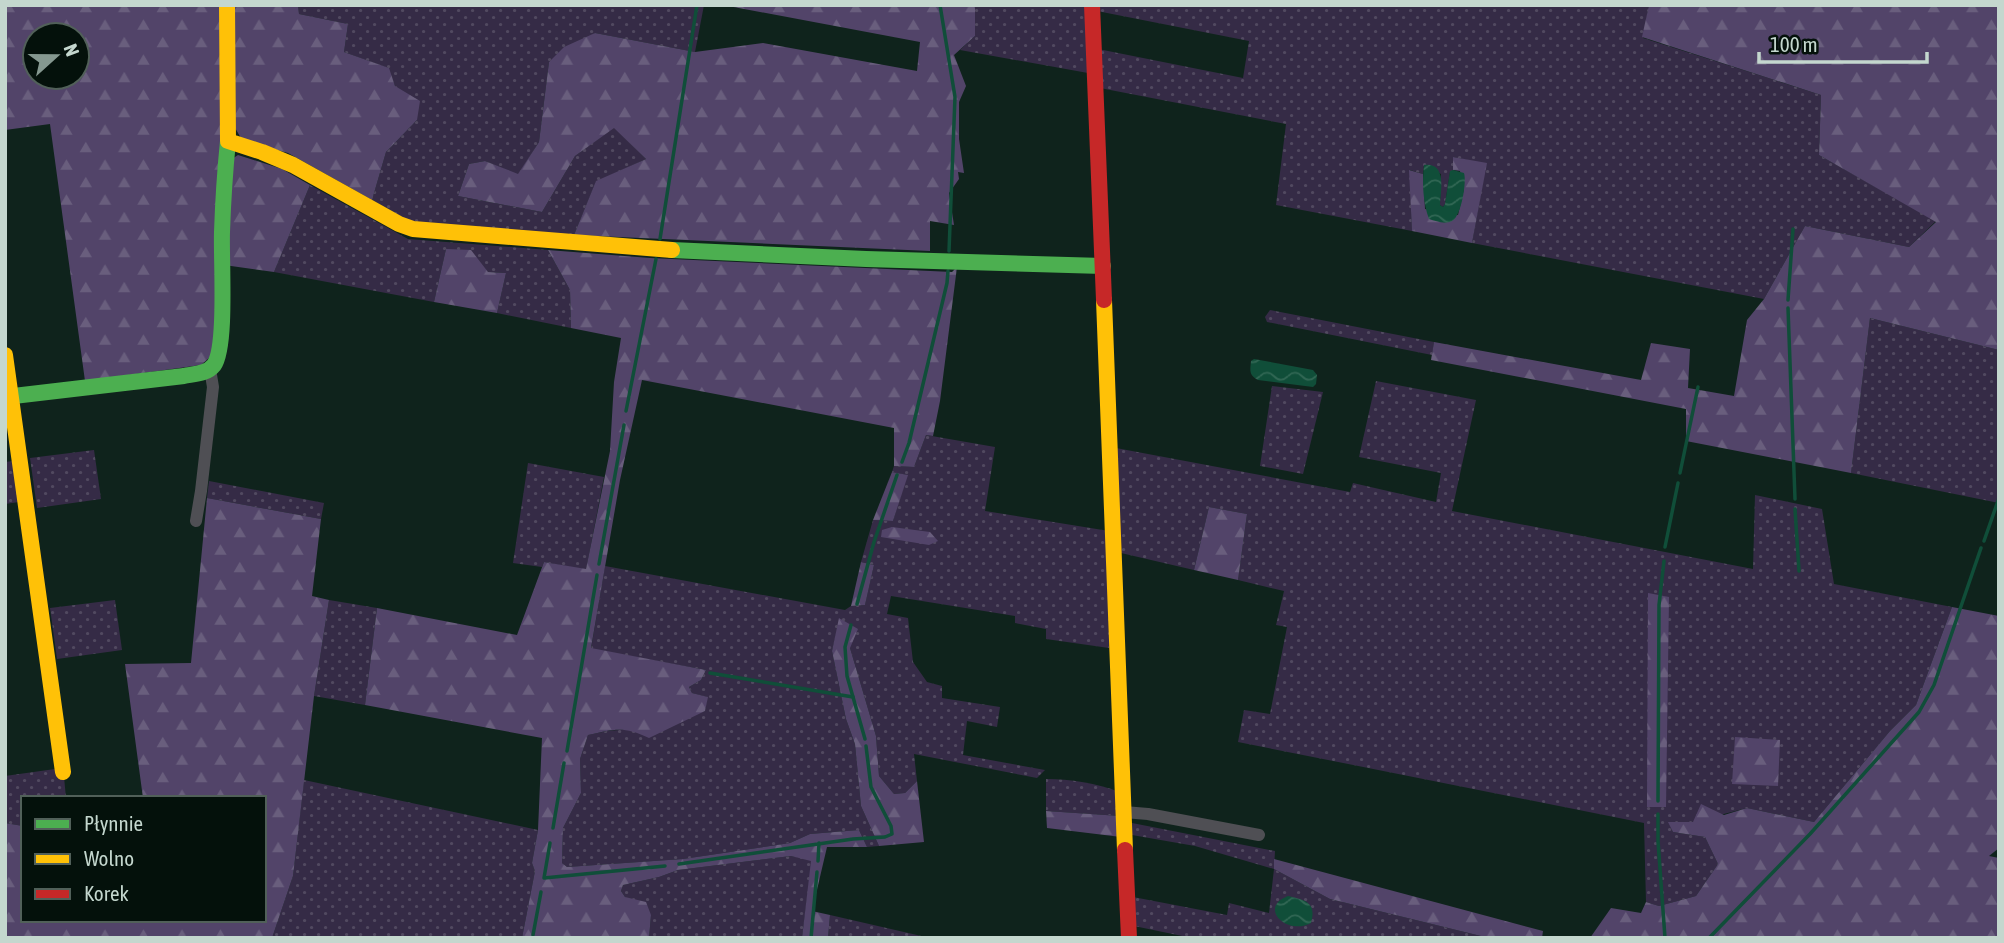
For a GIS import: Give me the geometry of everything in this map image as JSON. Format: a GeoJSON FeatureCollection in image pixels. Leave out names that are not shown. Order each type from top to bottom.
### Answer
{"type":"FeatureCollection","features":[{"type":"Feature","properties":{"kind":"street"},"geometry":{"type":"LineString","coordinates":[[8,397],[184,376],[210,369],[216,360],[220,341],[222,232],[228,141],[227,5]]}},
{"type":"Feature","properties":{"kind":"street"},"geometry":{"type":"LineString","coordinates":[[1092,5],[1129,938]]}},
{"type":"Feature","properties":{"kind":"street"},"geometry":{"type":"LineString","coordinates":[[228,141],[293,165],[399,224],[413,229],[677,250],[866,260],[1103,266]]}},
{"type":"Feature","properties":{"kind":"street"},"geometry":{"type":"LineString","coordinates":[[5,355],[8,397],[63,772]]}},
{"type":"Feature","properties":{"kind":"street"},"geometry":{"type":"LineString","coordinates":[[196,521],[213,387],[210,369]]}},
{"type":"Feature","properties":{"kind":"street"},"geometry":{"type":"LineString","coordinates":[[1124,812],[1259,835]]}},
{"type":"Feature","properties":{"kind":"shaded area"},"geometry":{"type":"Polygon","coordinates":[[[298,5],[704,5],[695,52],[595,33],[549,62],[539,142],[518,175],[485,161],[469,164],[458,196],[542,212],[575,156],[614,127],[646,159],[596,182],[574,235],[413,223],[372,200],[386,152],[417,120],[395,86],[388,68],[344,52],[348,24],[299,14],[298,5]]]}},
{"type":"Feature","properties":{"kind":"shaded area"},"geometry":{"type":"Polygon","coordinates":[[[975,5],[1086,5],[1088,73],[960,50],[975,36],[975,5]]]}},
{"type":"Feature","properties":{"kind":"shaded area"},"geometry":{"type":"Polygon","coordinates":[[[1096,5],[1649,5],[1643,38],[1821,95],[1819,155],[1936,221],[1909,247],[1805,226],[1764,299],[1472,243],[1486,164],[1453,157],[1453,170],[1450,172],[1443,207],[1440,205],[1441,174],[1424,165],[1423,174],[1410,170],[1412,231],[1276,205],[1286,124],[1100,88],[1098,49],[1243,78],[1249,41],[1097,11],[1096,5]]]}},
{"type":"Feature","properties":{"kind":"shaded area"},"geometry":{"type":"Polygon","coordinates":[[[310,185],[408,239],[548,250],[570,290],[571,328],[497,313],[506,273],[488,272],[446,249],[434,302],[274,272],[310,185]]]}},
{"type":"Feature","properties":{"kind":"shaded area"},"geometry":{"type":"Polygon","coordinates":[[[1270,310],[1434,342],[1432,355],[1267,322],[1265,317],[1270,310]]]}},
{"type":"Feature","properties":{"kind":"shaded area"},"geometry":{"type":"Polygon","coordinates":[[[1870,318],[1999,350],[1999,503],[1851,473],[1870,318]]]}},
{"type":"Feature","properties":{"kind":"shaded area"},"geometry":{"type":"Polygon","coordinates":[[[1376,381],[1476,400],[1452,511],[1753,569],[1755,495],[1822,509],[1834,584],[1952,607],[1916,705],[1890,731],[1814,822],[1747,808],[1693,822],[1669,822],[1673,832],[1705,837],[1718,864],[1696,896],[1659,906],[1646,902],[1644,823],[1238,742],[1244,710],[1270,714],[1287,627],[1276,625],[1284,591],[1238,580],[1247,514],[1209,507],[1194,570],[1121,553],[1116,448],[1350,492],[1353,483],[1436,502],[1441,473],[1359,457],[1376,381]]]}},
{"type":"Feature","properties":{"kind":"shaded area"},"geometry":{"type":"Polygon","coordinates":[[[1272,386],[1323,392],[1303,474],[1260,466],[1272,386]]]}},
{"type":"Feature","properties":{"kind":"shaded area"},"geometry":{"type":"Polygon","coordinates":[[[926,435],[995,447],[985,511],[1109,531],[1109,648],[1046,639],[1046,629],[1015,623],[1015,616],[891,596],[887,614],[908,618],[913,662],[927,682],[942,686],[942,698],[1000,707],[997,727],[967,721],[963,755],[1045,770],[1037,778],[914,754],[917,781],[905,793],[894,794],[879,776],[876,736],[840,618],[832,651],[846,719],[855,744],[861,806],[879,846],[867,847],[859,830],[810,834],[790,843],[683,859],[567,867],[562,863],[563,828],[581,793],[580,759],[588,735],[631,729],[705,711],[707,697],[692,693],[689,687],[701,680],[706,670],[591,649],[605,566],[845,610],[851,606],[865,605],[874,565],[861,562],[873,520],[893,521],[907,475],[892,472],[894,466],[914,467],[926,435]]]}},
{"type":"Feature","properties":{"kind":"shaded area"},"geometry":{"type":"Polygon","coordinates":[[[94,450],[101,499],[37,508],[30,458],[94,450]]]}},
{"type":"Feature","properties":{"kind":"shaded area"},"geometry":{"type":"Polygon","coordinates":[[[13,461],[19,502],[5,504],[5,462],[13,461]]]}},
{"type":"Feature","properties":{"kind":"shaded area"},"geometry":{"type":"Polygon","coordinates":[[[528,463],[604,477],[586,570],[544,562],[542,567],[513,563],[528,463]]]}},
{"type":"Feature","properties":{"kind":"shaded area"},"geometry":{"type":"Polygon","coordinates":[[[209,481],[324,503],[321,519],[207,498],[209,481]]]}},
{"type":"Feature","properties":{"kind":"shaded area"},"geometry":{"type":"Polygon","coordinates":[[[115,600],[122,650],[57,659],[50,608],[115,600]]]}},
{"type":"Feature","properties":{"kind":"shaded area"},"geometry":{"type":"Polygon","coordinates":[[[329,600],[377,608],[365,705],[314,696],[329,600]]]}},
{"type":"Feature","properties":{"kind":"shaded area"},"geometry":{"type":"Polygon","coordinates":[[[55,769],[64,777],[66,796],[21,796],[21,826],[5,823],[5,776],[55,769]]]}},
{"type":"Feature","properties":{"kind":"shaded area"},"geometry":{"type":"Polygon","coordinates":[[[1046,779],[1083,782],[1119,792],[1120,816],[1046,811],[1046,779]]]}},
{"type":"Feature","properties":{"kind":"shaded area"},"geometry":{"type":"Polygon","coordinates":[[[304,780],[538,830],[532,863],[535,871],[522,938],[272,938],[293,876],[304,780]]]}},
{"type":"Feature","properties":{"kind":"shaded area"},"geometry":{"type":"Polygon","coordinates":[[[1132,823],[1275,851],[1274,869],[1195,846],[1132,835],[1132,823]]]}},
{"type":"Feature","properties":{"kind":"shaded area"},"geometry":{"type":"Polygon","coordinates":[[[791,856],[812,860],[802,938],[649,938],[651,915],[625,897],[621,891],[623,885],[678,870],[791,856]]]}},
{"type":"Feature","properties":{"kind":"shaded area"},"geometry":{"type":"Polygon","coordinates":[[[1274,869],[1330,899],[1489,938],[1192,938],[1134,926],[1133,897],[1227,915],[1229,903],[1269,913],[1274,869]]]}},
{"type":"Feature","properties":{"kind":"shaded area"},"geometry":{"type":"Polygon","coordinates":[[[830,915],[930,938],[828,938],[830,915]]]}},
{"type":"Feature","properties":{"kind":"green space"},"geometry":{"type":"Polygon","coordinates":[[[5,5],[223,5],[216,348],[201,365],[85,381],[50,124],[5,130],[5,5]]]}},
{"type":"Feature","properties":{"kind":"green space"},"geometry":{"type":"Polygon","coordinates":[[[233,5],[298,5],[299,14],[348,24],[344,52],[389,68],[395,86],[420,101],[417,120],[386,152],[372,200],[288,153],[242,140],[234,126],[233,5]]]}},
{"type":"Feature","properties":{"kind":"green space"},"geometry":{"type":"Polygon","coordinates":[[[723,5],[975,5],[975,36],[954,55],[966,86],[959,102],[959,139],[964,173],[958,172],[959,179],[949,193],[954,225],[930,221],[930,251],[574,235],[596,181],[646,159],[614,128],[575,156],[542,212],[458,196],[469,164],[485,161],[518,174],[539,142],[549,62],[564,47],[595,33],[695,52],[763,43],[917,71],[920,42],[723,5]]]}},
{"type":"Feature","properties":{"kind":"green space"},"geometry":{"type":"Polygon","coordinates":[[[1649,5],[1999,5],[1999,350],[1870,318],[1851,473],[1686,441],[1686,409],[1431,360],[1434,342],[1641,380],[1651,343],[1690,349],[1688,388],[1734,396],[1747,320],[1764,299],[1805,226],[1909,247],[1936,222],[1819,155],[1821,95],[1642,37],[1649,5]]]}},
{"type":"Feature","properties":{"kind":"green space"},"geometry":{"type":"Polygon","coordinates":[[[238,155],[282,169],[310,185],[274,272],[224,265],[229,161],[238,155]]]}},
{"type":"Feature","properties":{"kind":"green space"},"geometry":{"type":"Polygon","coordinates":[[[1453,157],[1487,163],[1472,243],[1412,231],[1409,170],[1423,174],[1425,209],[1458,215],[1464,189],[1460,171],[1453,170],[1453,157]]]}},
{"type":"Feature","properties":{"kind":"green space"},"geometry":{"type":"Polygon","coordinates":[[[446,249],[471,250],[488,272],[506,273],[497,313],[434,302],[446,249]]]}},
{"type":"Feature","properties":{"kind":"green space"},"geometry":{"type":"Polygon","coordinates":[[[548,250],[650,258],[952,272],[957,267],[933,436],[926,435],[914,467],[894,466],[894,428],[642,380],[620,480],[591,648],[706,670],[701,680],[689,687],[692,693],[708,697],[705,711],[649,738],[619,730],[588,735],[580,759],[581,793],[563,828],[562,863],[567,867],[683,859],[790,843],[810,834],[859,830],[867,847],[827,847],[812,911],[830,915],[828,938],[802,938],[811,861],[791,856],[678,870],[623,885],[621,891],[625,897],[646,902],[651,915],[649,938],[522,938],[535,871],[532,863],[538,830],[542,738],[365,705],[377,608],[517,635],[544,562],[586,569],[610,451],[614,382],[621,338],[571,328],[570,290],[548,250]]]}},
{"type":"Feature","properties":{"kind":"green space"},"geometry":{"type":"Polygon","coordinates":[[[892,472],[908,475],[893,521],[873,520],[892,472]]]}},
{"type":"Feature","properties":{"kind":"green space"},"geometry":{"type":"Polygon","coordinates":[[[207,498],[321,519],[312,596],[329,600],[314,696],[293,876],[272,938],[5,938],[5,823],[21,826],[21,922],[266,922],[266,796],[143,796],[125,664],[191,663],[207,498]]]}},
{"type":"Feature","properties":{"kind":"green space"},"geometry":{"type":"Polygon","coordinates":[[[1209,507],[1247,514],[1238,580],[1194,570],[1209,507]]]}},
{"type":"Feature","properties":{"kind":"green space"},"geometry":{"type":"Polygon","coordinates":[[[892,527],[930,532],[938,541],[929,545],[881,537],[882,530],[892,527]]]}},
{"type":"Feature","properties":{"kind":"green space"},"geometry":{"type":"Polygon","coordinates":[[[861,562],[874,565],[865,605],[851,606],[861,562]]]}},
{"type":"Feature","properties":{"kind":"green space"},"geometry":{"type":"Polygon","coordinates":[[[1648,593],[1669,597],[1666,807],[1647,807],[1648,593]]]}},
{"type":"Feature","properties":{"kind":"green space"},"geometry":{"type":"Polygon","coordinates":[[[1952,607],[1999,616],[1999,848],[1989,856],[1999,858],[1999,938],[1590,938],[1611,908],[1641,913],[1646,902],[1659,906],[1696,896],[1718,864],[1705,837],[1673,832],[1668,822],[1693,822],[1701,804],[1724,815],[1747,808],[1814,822],[1890,731],[1916,705],[1952,607]]]}},
{"type":"Feature","properties":{"kind":"green space"},"geometry":{"type":"Polygon","coordinates":[[[839,618],[858,629],[850,648],[876,736],[879,776],[894,794],[905,793],[917,781],[924,842],[879,846],[861,806],[855,744],[846,719],[832,651],[839,618]]]}},
{"type":"Feature","properties":{"kind":"green space"},"geometry":{"type":"Polygon","coordinates":[[[1735,737],[1780,740],[1778,786],[1732,784],[1735,737]]]}},
{"type":"Feature","properties":{"kind":"green space"},"geometry":{"type":"Polygon","coordinates":[[[1046,811],[1120,816],[1121,837],[1047,828],[1046,811]]]}},
{"type":"Feature","properties":{"kind":"green space"},"geometry":{"type":"Polygon","coordinates":[[[1274,859],[1543,931],[1542,938],[1489,938],[1330,899],[1274,869],[1274,859]]]}},
{"type":"Feature","properties":{"kind":"water"},"geometry":{"type":"Polygon","coordinates":[[[1424,165],[1431,165],[1439,172],[1440,205],[1443,207],[1450,171],[1464,173],[1462,199],[1458,213],[1452,221],[1443,223],[1429,219],[1425,206],[1424,165]]]}},
{"type":"Feature","properties":{"kind":"water"},"geometry":{"type":"Polygon","coordinates":[[[1254,359],[1313,370],[1317,375],[1316,384],[1313,387],[1258,380],[1251,372],[1251,361],[1254,359]]]}},
{"type":"Feature","properties":{"kind":"water"},"geometry":{"type":"Polygon","coordinates":[[[1288,896],[1311,906],[1311,923],[1293,926],[1279,919],[1275,907],[1288,896]]]}},
{"type":"Feature","properties":{"kind":"waterway"},"geometry":{"type":"LineString","coordinates":[[660,239],[697,5]]}},
{"type":"Feature","properties":{"kind":"waterway"},"geometry":{"type":"LineString","coordinates":[[940,5],[955,97],[949,251]]}},
{"type":"Feature","properties":{"kind":"waterway"},"geometry":{"type":"LineString","coordinates":[[1788,300],[1793,229]]}},
{"type":"Feature","properties":{"kind":"waterway"},"geometry":{"type":"LineString","coordinates":[[626,411],[656,259]]}},
{"type":"Feature","properties":{"kind":"waterway"},"geometry":{"type":"LineString","coordinates":[[902,462],[909,443],[948,271]]}},
{"type":"Feature","properties":{"kind":"waterway"},"geometry":{"type":"LineString","coordinates":[[1788,308],[1795,499]]}},
{"type":"Feature","properties":{"kind":"waterway"},"geometry":{"type":"LineString","coordinates":[[1680,473],[1698,387]]}},
{"type":"Feature","properties":{"kind":"waterway"},"geometry":{"type":"LineString","coordinates":[[599,564],[624,425]]}},
{"type":"Feature","properties":{"kind":"waterway"},"geometry":{"type":"LineString","coordinates":[[857,604],[874,542],[897,475]]}},
{"type":"Feature","properties":{"kind":"waterway"},"geometry":{"type":"LineString","coordinates":[[1665,547],[1678,483]]}},
{"type":"Feature","properties":{"kind":"waterway"},"geometry":{"type":"LineString","coordinates":[[1984,541],[1999,498]]}},
{"type":"Feature","properties":{"kind":"waterway"},"geometry":{"type":"LineString","coordinates":[[1795,509],[1799,571]]}},
{"type":"Feature","properties":{"kind":"waterway"},"geometry":{"type":"LineString","coordinates":[[1709,938],[1810,834],[1919,712],[1934,685],[1981,548]]}},
{"type":"Feature","properties":{"kind":"waterway"},"geometry":{"type":"LineString","coordinates":[[1658,801],[1659,605],[1664,561]]}},
{"type":"Feature","properties":{"kind":"waterway"},"geometry":{"type":"LineString","coordinates":[[567,751],[597,575]]}},
{"type":"Feature","properties":{"kind":"waterway"},"geometry":{"type":"LineString","coordinates":[[851,625],[845,647],[847,676],[865,739]]}},
{"type":"Feature","properties":{"kind":"waterway"},"geometry":{"type":"LineString","coordinates":[[710,673],[853,697]]}},
{"type":"Feature","properties":{"kind":"waterway"},"geometry":{"type":"LineString","coordinates":[[679,864],[892,834],[891,826],[871,787],[866,746]]}},
{"type":"Feature","properties":{"kind":"waterway"},"geometry":{"type":"LineString","coordinates":[[553,828],[564,763]]}},
{"type":"Feature","properties":{"kind":"waterway"},"geometry":{"type":"LineString","coordinates":[[1658,814],[1665,938]]}},
{"type":"Feature","properties":{"kind":"waterway"},"geometry":{"type":"LineString","coordinates":[[550,843],[544,878],[665,866]]}},
{"type":"Feature","properties":{"kind":"waterway"},"geometry":{"type":"LineString","coordinates":[[818,861],[819,843]]}},
{"type":"Feature","properties":{"kind":"waterway"},"geometry":{"type":"LineString","coordinates":[[811,938],[817,872]]}},
{"type":"Feature","properties":{"kind":"waterway"},"geometry":{"type":"LineString","coordinates":[[533,935],[541,892]]}},
{"type":"Feature","properties":{"kind":"traffic: fast"},"geometry":{"type":"LineString","coordinates":[[5,397],[184,376],[204,372],[214,365],[221,340],[222,232],[228,141]]}},
{"type":"Feature","properties":{"kind":"traffic: fast"},"geometry":{"type":"LineString","coordinates":[[672,250],[1103,266]]}},
{"type":"Feature","properties":{"kind":"traffic: slow"},"geometry":{"type":"LineString","coordinates":[[227,5],[228,141],[293,165],[399,224],[413,229],[672,250]]}},
{"type":"Feature","properties":{"kind":"traffic: slow"},"geometry":{"type":"LineString","coordinates":[[1104,300],[1125,850]]}},
{"type":"Feature","properties":{"kind":"traffic: slow"},"geometry":{"type":"LineString","coordinates":[[5,355],[63,772]]}},
{"type":"Feature","properties":{"kind":"traffic: jam"},"geometry":{"type":"LineString","coordinates":[[1092,5],[1104,300]]}},
{"type":"Feature","properties":{"kind":"traffic: jam"},"geometry":{"type":"LineString","coordinates":[[1125,850],[1129,938]]}}]}
